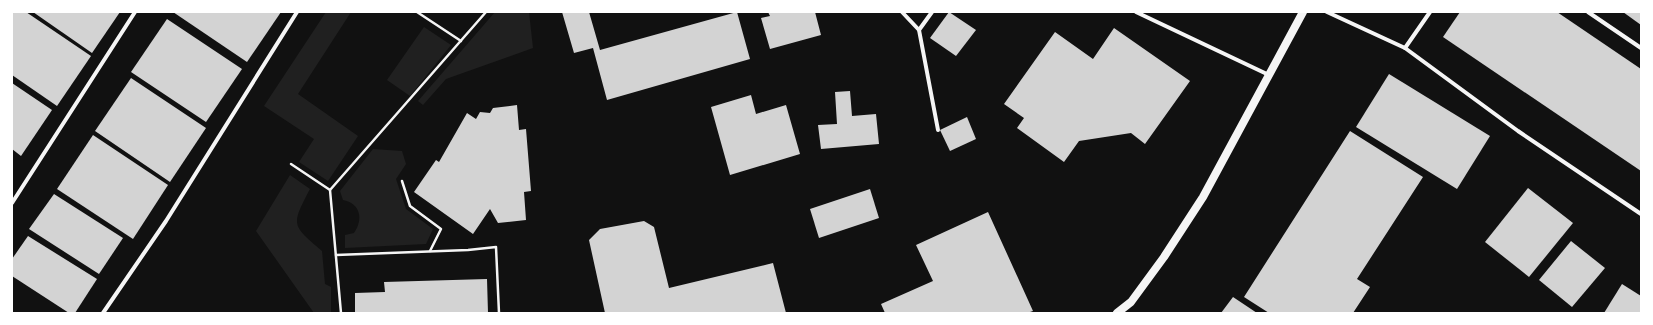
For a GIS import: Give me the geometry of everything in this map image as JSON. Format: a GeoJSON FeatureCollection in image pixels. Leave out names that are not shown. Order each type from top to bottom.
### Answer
{"type":"FeatureCollection","features":[{"type":"Feature","properties":{"kind":"main road"},"geometry":{"type":"LineString","coordinates":[[1117,313],[1130,302],[1142,287],[1164,257],[1203,197],[1303,12]]}},
{"type":"Feature","properties":{"kind":"street"},"geometry":{"type":"LineString","coordinates":[[12,203],[135,12]]}},
{"type":"Feature","properties":{"kind":"street"},"geometry":{"type":"LineString","coordinates":[[103,313],[166,221],[297,12]]}},
{"type":"Feature","properties":{"kind":"street"},"geometry":{"type":"LineString","coordinates":[[902,12],[919,30],[938,130]]}},
{"type":"Feature","properties":{"kind":"street"},"geometry":{"type":"LineString","coordinates":[[919,30],[932,12]]}},
{"type":"Feature","properties":{"kind":"street"},"geometry":{"type":"LineString","coordinates":[[1136,12],[1270,75]]}},
{"type":"Feature","properties":{"kind":"street"},"geometry":{"type":"LineString","coordinates":[[1327,12],[1405,48],[1518,131],[1641,214]]}},
{"type":"Feature","properties":{"kind":"street"},"geometry":{"type":"LineString","coordinates":[[1405,48],[1430,12]]}},
{"type":"Feature","properties":{"kind":"street"},"geometry":{"type":"LineString","coordinates":[[1588,12],[1641,48]]}},
{"type":"Feature","properties":{"kind":"path"},"geometry":{"type":"LineString","coordinates":[[417,12],[461,41]]}},
{"type":"Feature","properties":{"kind":"path"},"geometry":{"type":"LineString","coordinates":[[341,313],[330,190],[486,12]]}},
{"type":"Feature","properties":{"kind":"path"},"geometry":{"type":"LineString","coordinates":[[291,164],[330,190]]}},
{"type":"Feature","properties":{"kind":"path"},"geometry":{"type":"LineString","coordinates":[[402,181],[410,206],[441,229],[430,251]]}},
{"type":"Feature","properties":{"kind":"path"},"geometry":{"type":"LineString","coordinates":[[336,255],[496,247],[499,313]]}},
{"type":"Feature","properties":{"kind":"shaded area"},"geometry":{"type":"Polygon","coordinates":[[[326,12],[351,12],[298,94],[358,136],[328,181],[299,162],[314,139],[264,106],[326,12]]]}},
{"type":"Feature","properties":{"kind":"shaded area"},"geometry":{"type":"Polygon","coordinates":[[[495,12],[529,12],[533,48],[446,79],[423,105],[418,101],[495,12]]]}},
{"type":"Feature","properties":{"kind":"shaded area"},"geometry":{"type":"Polygon","coordinates":[[[424,27],[451,45],[410,96],[387,80],[424,27]]]}},
{"type":"Feature","properties":{"kind":"shaded area"},"geometry":{"type":"Polygon","coordinates":[[[373,149],[402,151],[406,164],[396,179],[406,209],[433,229],[426,244],[345,248],[345,235],[354,233],[359,222],[359,212],[353,204],[343,200],[340,191],[373,149]]]}},
{"type":"Feature","properties":{"kind":"shaded area"},"geometry":{"type":"Polygon","coordinates":[[[290,175],[310,189],[297,218],[297,224],[304,235],[322,251],[325,284],[331,287],[331,313],[314,313],[256,231],[290,175]]]}},
{"type":"Feature","properties":{"kind":"building"},"geometry":{"type":"Polygon","coordinates":[[[12,12],[26,12],[91,56],[57,106],[12,75],[12,12]]]}},
{"type":"Feature","properties":{"kind":"building"},"geometry":{"type":"Polygon","coordinates":[[[33,12],[120,12],[92,53],[33,12]]]}},
{"type":"Feature","properties":{"kind":"building"},"geometry":{"type":"Polygon","coordinates":[[[173,12],[281,12],[247,62],[173,12]]]}},
{"type":"Feature","properties":{"kind":"building"},"geometry":{"type":"Polygon","coordinates":[[[562,12],[589,12],[600,50],[737,12],[750,59],[607,100],[593,48],[574,53],[562,12]]]}},
{"type":"Feature","properties":{"kind":"building"},"geometry":{"type":"Polygon","coordinates":[[[768,12],[815,12],[821,35],[770,49],[761,18],[770,16],[768,12]]]}},
{"type":"Feature","properties":{"kind":"building"},"geometry":{"type":"Polygon","coordinates":[[[949,12],[976,30],[956,56],[930,38],[949,12]]]}},
{"type":"Feature","properties":{"kind":"building"},"geometry":{"type":"Polygon","coordinates":[[[1460,12],[1557,12],[1641,69],[1641,171],[1443,37],[1460,12]]]}},
{"type":"Feature","properties":{"kind":"building"},"geometry":{"type":"Polygon","coordinates":[[[1623,12],[1641,12],[1641,25],[1623,12]]]}},
{"type":"Feature","properties":{"kind":"building"},"geometry":{"type":"Polygon","coordinates":[[[167,19],[242,69],[206,122],[131,72],[167,19]]]}},
{"type":"Feature","properties":{"kind":"building"},"geometry":{"type":"Polygon","coordinates":[[[1114,28],[1190,81],[1145,144],[1131,133],[1079,141],[1064,162],[1017,128],[1024,118],[1004,104],[1055,32],[1093,59],[1114,28]]]}},
{"type":"Feature","properties":{"kind":"building"},"geometry":{"type":"Polygon","coordinates":[[[1389,74],[1490,136],[1457,189],[1356,127],[1389,74]]]}},
{"type":"Feature","properties":{"kind":"building"},"geometry":{"type":"Polygon","coordinates":[[[131,78],[206,128],[170,182],[95,131],[131,78]]]}},
{"type":"Feature","properties":{"kind":"building"},"geometry":{"type":"Polygon","coordinates":[[[12,83],[52,110],[21,156],[12,149],[12,83]]]}},
{"type":"Feature","properties":{"kind":"building"},"geometry":{"type":"Polygon","coordinates":[[[850,91],[852,116],[876,114],[879,144],[821,149],[818,125],[837,124],[835,92],[850,91]]]}},
{"type":"Feature","properties":{"kind":"building"},"geometry":{"type":"Polygon","coordinates":[[[751,95],[756,114],[786,105],[800,154],[730,175],[711,107],[751,95]]]}},
{"type":"Feature","properties":{"kind":"building"},"geometry":{"type":"Polygon","coordinates":[[[517,105],[519,130],[526,129],[531,191],[524,192],[526,220],[498,223],[490,209],[473,234],[414,192],[436,160],[439,162],[467,113],[476,119],[480,112],[490,113],[493,108],[517,105]]]}},
{"type":"Feature","properties":{"kind":"building"},"geometry":{"type":"Polygon","coordinates":[[[967,117],[976,139],[950,151],[940,130],[967,117]]]}},
{"type":"Feature","properties":{"kind":"building"},"geometry":{"type":"Polygon","coordinates":[[[1350,131],[1423,177],[1357,279],[1370,287],[1353,313],[1269,313],[1244,297],[1350,131]]]}},
{"type":"Feature","properties":{"kind":"building"},"geometry":{"type":"Polygon","coordinates":[[[93,135],[168,185],[133,239],[57,189],[93,135]]]}},
{"type":"Feature","properties":{"kind":"building"},"geometry":{"type":"Polygon","coordinates":[[[1528,188],[1573,223],[1529,277],[1485,242],[1528,188]]]}},
{"type":"Feature","properties":{"kind":"building"},"geometry":{"type":"Polygon","coordinates":[[[870,189],[879,218],[819,238],[810,209],[870,189]]]}},
{"type":"Feature","properties":{"kind":"building"},"geometry":{"type":"Polygon","coordinates":[[[54,194],[123,238],[99,274],[29,229],[54,194]]]}},
{"type":"Feature","properties":{"kind":"building"},"geometry":{"type":"Polygon","coordinates":[[[988,212],[1033,311],[1027,313],[885,313],[881,304],[933,281],[916,245],[988,212]]]}},
{"type":"Feature","properties":{"kind":"building"},"geometry":{"type":"Polygon","coordinates":[[[644,221],[654,227],[669,288],[773,263],[786,313],[605,313],[589,240],[600,229],[644,221]]]}},
{"type":"Feature","properties":{"kind":"building"},"geometry":{"type":"Polygon","coordinates":[[[28,236],[97,279],[75,313],[69,313],[12,276],[12,259],[28,236]]]}},
{"type":"Feature","properties":{"kind":"building"},"geometry":{"type":"Polygon","coordinates":[[[1571,241],[1605,268],[1572,307],[1539,280],[1571,241]]]}},
{"type":"Feature","properties":{"kind":"building"},"geometry":{"type":"Polygon","coordinates":[[[487,279],[488,313],[355,313],[355,293],[385,292],[384,282],[487,279]]]}},
{"type":"Feature","properties":{"kind":"building"},"geometry":{"type":"Polygon","coordinates":[[[1622,284],[1641,296],[1641,313],[1604,313],[1622,284]]]}},
{"type":"Feature","properties":{"kind":"building"},"geometry":{"type":"Polygon","coordinates":[[[1233,297],[1257,313],[1221,313],[1233,297]]]}}]}
